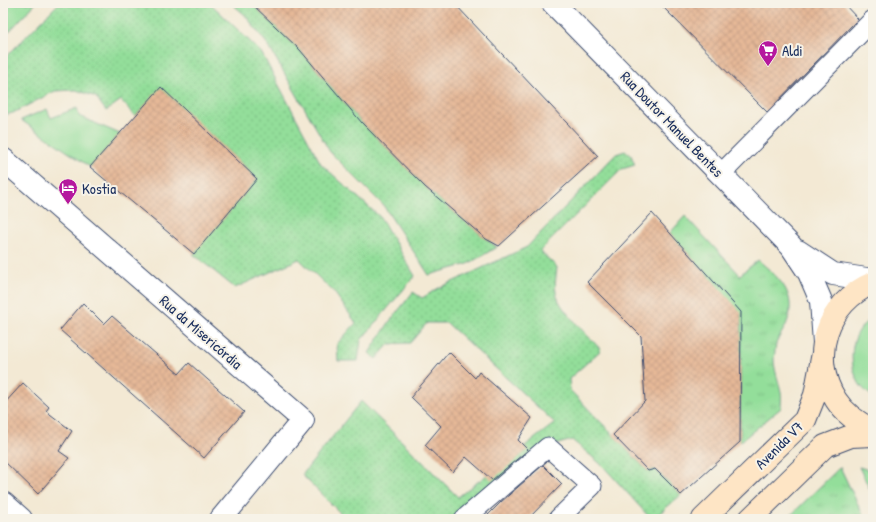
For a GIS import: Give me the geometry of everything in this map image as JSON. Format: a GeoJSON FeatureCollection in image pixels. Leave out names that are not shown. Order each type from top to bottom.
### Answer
{"type":"FeatureCollection","features":[{"type":"Feature","properties":{"kind":"street","name":"Rua Doutor Manuel Bentes"},"geometry":{"type":"LineString","coordinates":[[553,3],[791,246]]}},
{"type":"Feature","properties":{"kind":"street","name":"Rua da Misericórdia"},"geometry":{"type":"LineString","coordinates":[[3,159],[303,420],[221,519]]}},
{"type":"Feature","properties":{"kind":"street"},"geometry":{"type":"LineString","coordinates":[[791,246],[833,274],[873,280]]}},
{"type":"Feature","properties":{"kind":"street"},"geometry":{"type":"LineString","coordinates":[[791,246],[809,273],[821,300],[824,370],[828,386],[846,413],[858,423],[873,430]]}},
{"type":"Feature","properties":{"kind":"street","name":"Avenida V7"},"geometry":{"type":"LineString","coordinates":[[703,519],[805,420],[815,395],[823,348],[830,322],[839,308],[851,296],[873,283]]}},
{"type":"Feature","properties":{"kind":"street"},"geometry":{"type":"LineString","coordinates":[[750,519],[825,446],[851,436],[873,435]]}},
{"type":"Feature","properties":{"kind":"street"},"geometry":{"type":"LineString","coordinates":[[3,503],[21,519]]}},
{"type":"Feature","properties":{"kind":"lane"},"geometry":{"type":"LineString","coordinates":[[721,174],[873,20]]}},
{"type":"Feature","properties":{"kind":"lane"},"geometry":{"type":"LineString","coordinates":[[464,519],[548,446],[592,486],[558,519]]}},
{"type":"Feature","properties":{"kind":"green space"},"geometry":{"type":"Polygon","coordinates":[[[3,3],[36,3],[3,38],[3,3]]]}},
{"type":"Feature","properties":{"kind":"green space"},"geometry":{"type":"Polygon","coordinates":[[[59,3],[210,3],[261,52],[321,164],[380,217],[415,276],[361,340],[358,361],[338,361],[337,344],[356,323],[334,292],[299,259],[235,288],[193,254],[257,179],[161,88],[135,116],[121,100],[106,111],[96,97],[76,90],[55,91],[13,113],[3,115],[3,60],[59,3]]]}},
{"type":"Feature","properties":{"kind":"green space"},"geometry":{"type":"Polygon","coordinates":[[[231,3],[251,3],[300,50],[362,123],[425,187],[497,247],[468,264],[429,275],[383,205],[330,152],[268,45],[245,15],[231,3]]]}},
{"type":"Feature","properties":{"kind":"green space"},"geometry":{"type":"Polygon","coordinates":[[[77,108],[79,116],[120,134],[90,167],[21,120],[47,109],[51,118],[77,108]]]}},
{"type":"Feature","properties":{"kind":"green space"},"geometry":{"type":"Polygon","coordinates":[[[625,151],[631,155],[635,165],[622,169],[540,251],[557,267],[557,296],[564,309],[601,350],[569,379],[570,390],[648,471],[655,469],[681,495],[653,519],[651,519],[603,466],[572,440],[548,447],[465,519],[346,519],[302,475],[361,401],[458,497],[555,423],[447,323],[427,323],[410,343],[389,344],[376,359],[369,353],[390,321],[413,292],[422,298],[437,289],[527,247],[616,154],[625,151]]]}},
{"type":"Feature","properties":{"kind":"green space"},"geometry":{"type":"Polygon","coordinates":[[[685,216],[740,275],[758,260],[780,280],[785,288],[790,304],[785,327],[775,347],[774,363],[781,394],[781,408],[740,442],[741,313],[670,233],[685,216]]]}},
{"type":"Feature","properties":{"kind":"green space"},"geometry":{"type":"Polygon","coordinates":[[[873,317],[873,397],[862,388],[858,381],[852,355],[856,337],[860,330],[873,317]]]}},
{"type":"Feature","properties":{"kind":"green space"},"geometry":{"type":"Polygon","coordinates":[[[840,467],[865,519],[787,519],[840,467]]]}},
{"type":"Feature","properties":{"kind":"green space"},"geometry":{"type":"Polygon","coordinates":[[[859,467],[873,471],[873,496],[859,467]]]}},
{"type":"Feature","properties":{"kind":"building"},"geometry":{"type":"Polygon","coordinates":[[[251,3],[454,3],[598,156],[499,246],[486,239],[425,187],[362,123],[300,50],[251,3]]]}},
{"type":"Feature","properties":{"kind":"building","name":"Aldi"},"geometry":{"type":"Polygon","coordinates":[[[659,3],[843,3],[858,19],[767,112],[659,3]]]}},
{"type":"Feature","properties":{"kind":"building"},"geometry":{"type":"Polygon","coordinates":[[[161,87],[257,179],[194,254],[90,167],[161,87]]]}},
{"type":"Feature","properties":{"kind":"building"},"geometry":{"type":"Polygon","coordinates":[[[652,213],[741,312],[740,442],[681,495],[655,469],[648,471],[613,435],[645,401],[641,336],[587,282],[652,213]]]}},
{"type":"Feature","properties":{"kind":"building"},"geometry":{"type":"Polygon","coordinates":[[[83,303],[104,324],[112,316],[179,374],[189,363],[244,412],[204,458],[60,330],[83,303]]]}},
{"type":"Feature","properties":{"kind":"building"},"geometry":{"type":"Polygon","coordinates":[[[449,352],[475,378],[479,372],[532,418],[518,440],[528,450],[492,480],[466,457],[453,472],[425,445],[441,426],[411,397],[449,352]]]}},
{"type":"Feature","properties":{"kind":"building"},"geometry":{"type":"Polygon","coordinates":[[[23,383],[49,407],[46,411],[72,431],[59,451],[69,458],[38,494],[3,460],[3,405],[23,383]]]}},
{"type":"Feature","properties":{"kind":"building"},"geometry":{"type":"Polygon","coordinates":[[[543,465],[562,484],[528,519],[484,519],[501,502],[543,465]]]}},
{"type":"Feature","properties":{"kind":"place","name":"Aldi"},"geometry":{"type":"Point","coordinates":[768,67]}},
{"type":"Feature","properties":{"kind":"place","name":"Kostia"},"geometry":{"type":"Point","coordinates":[68,205]}}]}
